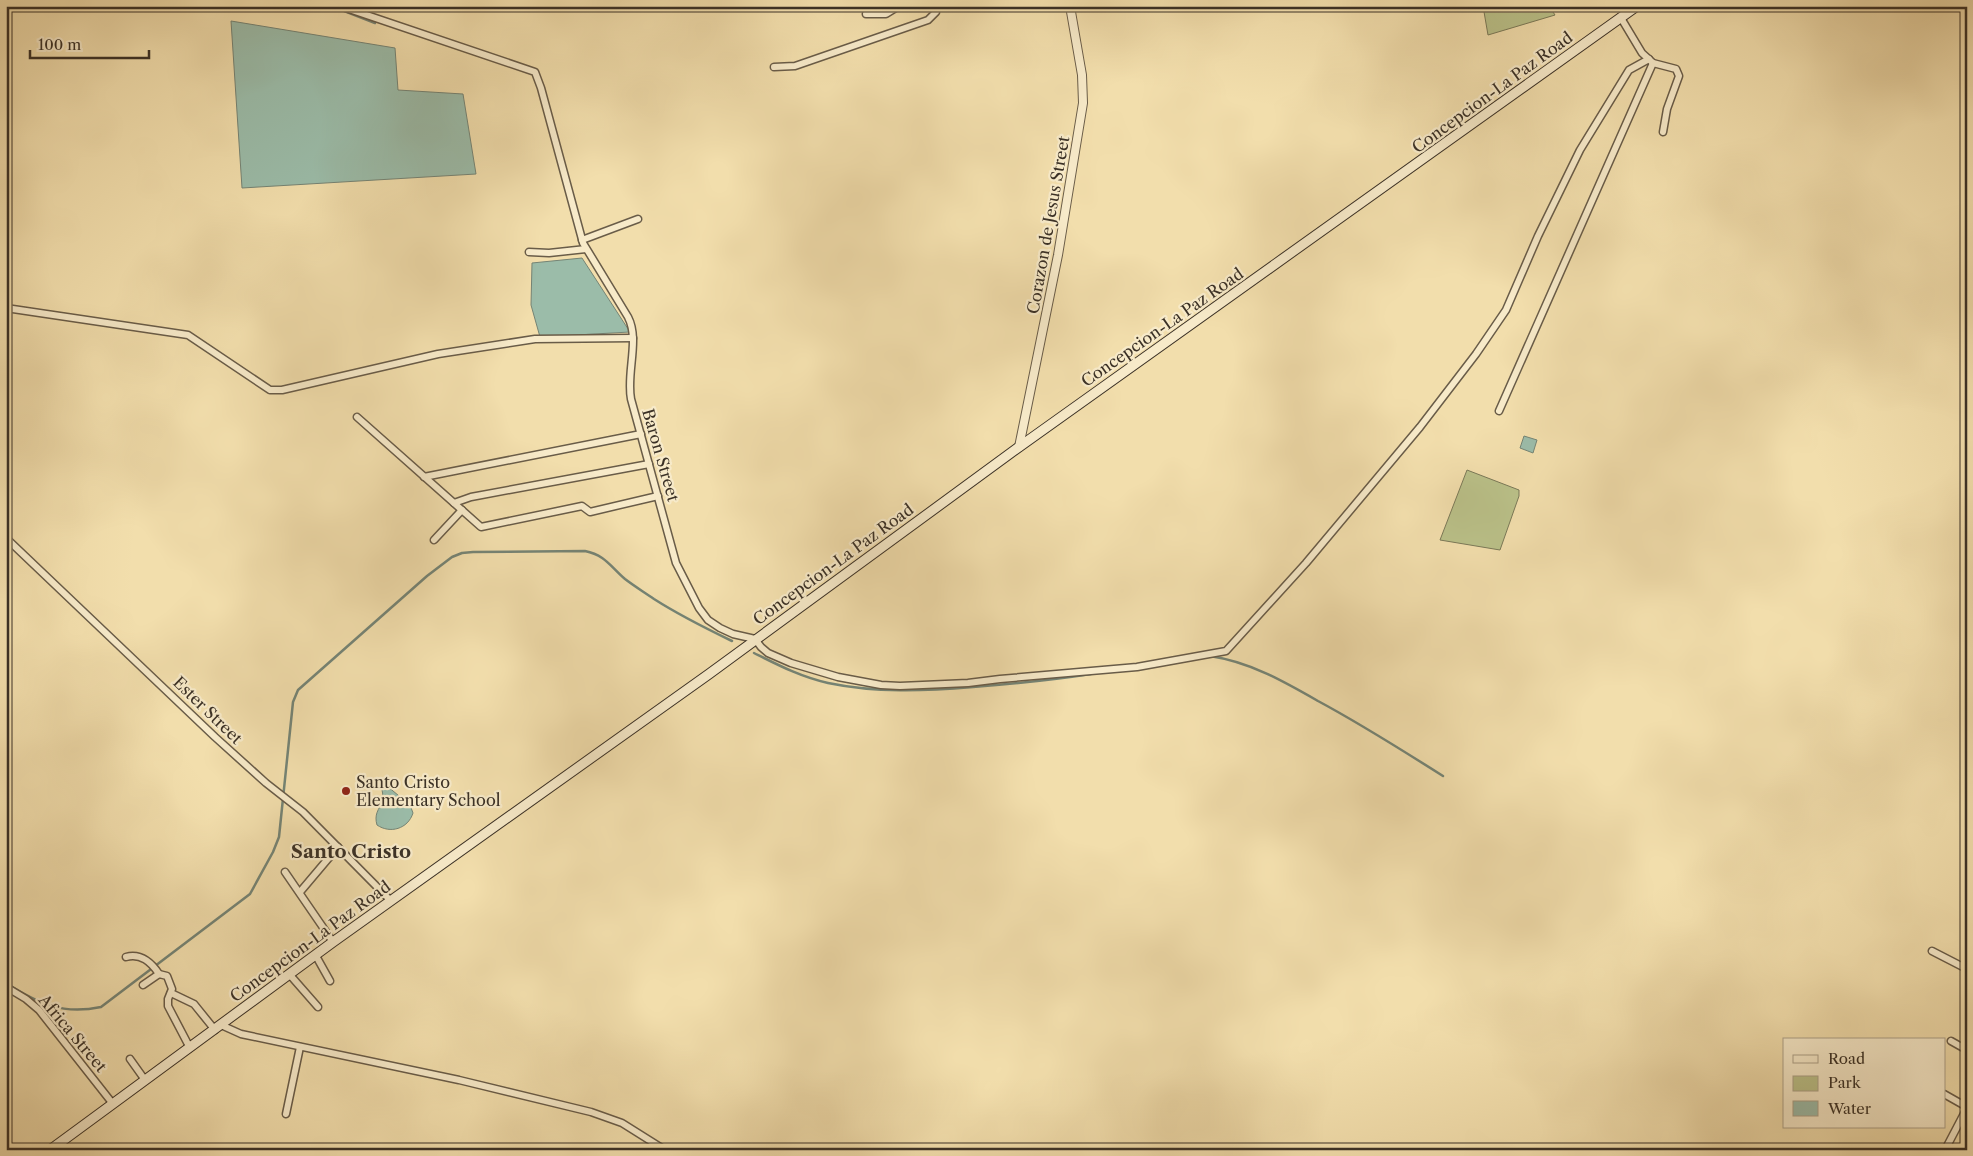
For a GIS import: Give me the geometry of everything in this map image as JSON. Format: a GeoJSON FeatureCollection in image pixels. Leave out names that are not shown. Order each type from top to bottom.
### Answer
{"type":"FeatureCollection","features":[{"type":"Feature","properties":{"kind":"main road","name":"Concepcion-La Paz Road"},"geometry":{"type":"LineString","coordinates":[[50,1150],[333,942],[756,639],[1019,447],[1637,6]]}},
{"type":"Feature","properties":{"kind":"street","name":"Baron Street"},"geometry":{"type":"LineString","coordinates":[[340,6],[535,72],[582,240],[628,317],[633,329],[630,392],[676,563],[699,608],[708,620],[733,634],[756,639]]}},
{"type":"Feature","properties":{"kind":"street"},"geometry":{"type":"LineString","coordinates":[[866,14],[886,14],[899,6]]}},
{"type":"Feature","properties":{"kind":"street"},"geometry":{"type":"LineString","coordinates":[[774,67],[795,66],[928,20],[936,12],[936,6]]}},
{"type":"Feature","properties":{"kind":"street","name":"Corazon de Jesus Street"},"geometry":{"type":"LineString","coordinates":[[1019,447],[1058,255],[1083,103],[1082,75],[1070,6]]}},
{"type":"Feature","properties":{"kind":"street"},"geometry":{"type":"LineString","coordinates":[[1621,18],[1642,53],[1651,61],[1676,70],[1679,76],[1667,109],[1663,132]]}},
{"type":"Feature","properties":{"kind":"street"},"geometry":{"type":"LineString","coordinates":[[1499,411],[1651,61]]}},
{"type":"Feature","properties":{"kind":"street"},"geometry":{"type":"LineString","coordinates":[[756,639],[768,653],[791,664],[838,677],[881,685],[900,686],[968,684],[1000,679],[1137,667],[1226,651],[1312,555],[1420,427],[1476,354],[1506,310],[1538,236],[1580,150],[1629,70],[1651,61]]}},
{"type":"Feature","properties":{"kind":"street"},"geometry":{"type":"LineString","coordinates":[[582,240],[638,219]]}},
{"type":"Feature","properties":{"kind":"street"},"geometry":{"type":"LineString","coordinates":[[529,252],[549,253],[586,249]]}},
{"type":"Feature","properties":{"kind":"street"},"geometry":{"type":"LineString","coordinates":[[6,308],[188,335],[270,390],[282,390],[438,354],[535,339],[633,338]]}},
{"type":"Feature","properties":{"kind":"street"},"geometry":{"type":"LineString","coordinates":[[357,417],[481,527],[582,506],[590,512],[658,496]]}},
{"type":"Feature","properties":{"kind":"street"},"geometry":{"type":"LineString","coordinates":[[424,477],[641,434]]}},
{"type":"Feature","properties":{"kind":"street"},"geometry":{"type":"LineString","coordinates":[[454,503],[470,498],[650,464]]}},
{"type":"Feature","properties":{"kind":"street"},"geometry":{"type":"LineString","coordinates":[[434,540],[462,510]]}},
{"type":"Feature","properties":{"kind":"street","name":"Ester Street"},"geometry":{"type":"LineString","coordinates":[[6,538],[215,737],[278,794],[303,812],[390,901]]}},
{"type":"Feature","properties":{"kind":"street"},"geometry":{"type":"LineString","coordinates":[[300,892],[338,847]]}},
{"type":"Feature","properties":{"kind":"street"},"geometry":{"type":"LineString","coordinates":[[284,872],[300,892],[333,942]]}},
{"type":"Feature","properties":{"kind":"street"},"geometry":{"type":"LineString","coordinates":[[1932,951],[1967,969]]}},
{"type":"Feature","properties":{"kind":"street"},"geometry":{"type":"LineString","coordinates":[[126,957],[135,955],[142,957],[155,970],[168,976],[172,989],[168,999],[168,1006],[190,1048]]}},
{"type":"Feature","properties":{"kind":"street"},"geometry":{"type":"LineString","coordinates":[[316,956],[330,980]]}},
{"type":"Feature","properties":{"kind":"street"},"geometry":{"type":"LineString","coordinates":[[143,985],[155,970]]}},
{"type":"Feature","properties":{"kind":"street"},"geometry":{"type":"LineString","coordinates":[[290,975],[318,1007]]}},
{"type":"Feature","properties":{"kind":"street","name":"Africa Street"},"geometry":{"type":"LineString","coordinates":[[6,987],[37,1008],[113,1104]]}},
{"type":"Feature","properties":{"kind":"street"},"geometry":{"type":"LineString","coordinates":[[171,993],[194,1004],[218,1028],[459,1080],[591,1112],[622,1123],[665,1150]]}},
{"type":"Feature","properties":{"kind":"street"},"geometry":{"type":"LineString","coordinates":[[1951,1041],[1967,1050]]}},
{"type":"Feature","properties":{"kind":"street"},"geometry":{"type":"LineString","coordinates":[[286,1114],[300,1047]]}},
{"type":"Feature","properties":{"kind":"street"},"geometry":{"type":"LineString","coordinates":[[130,1059],[145,1080]]}},
{"type":"Feature","properties":{"kind":"street"},"geometry":{"type":"LineString","coordinates":[[1945,1150],[1967,1107],[1946,1095]]}},
{"type":"Feature","properties":{"kind":"green space"},"geometry":{"type":"Polygon","coordinates":[[[1483,6],[1549,6],[1555,15],[1488,35],[1483,6]]]}},
{"type":"Feature","properties":{"kind":"green space"},"geometry":{"type":"Polygon","coordinates":[[[1467,470],[1519,490],[1519,496],[1500,550],[1440,540],[1467,470]]]}},
{"type":"Feature","properties":{"kind":"water"},"geometry":{"type":"Polygon","coordinates":[[[231,21],[395,48],[398,90],[463,94],[476,174],[242,188],[231,21]]]}},
{"type":"Feature","properties":{"kind":"water"},"geometry":{"type":"Polygon","coordinates":[[[582,258],[630,332],[540,337],[531,305],[532,263],[582,258]]]}},
{"type":"Feature","properties":{"kind":"water"},"geometry":{"type":"Polygon","coordinates":[[[1524,436],[1537,440],[1533,453],[1520,448],[1524,436]]]}},
{"type":"Feature","properties":{"kind":"water"},"geometry":{"type":"Polygon","coordinates":[[[387,786],[410,805],[413,813],[407,823],[393,829],[382,828],[377,825],[376,818],[377,812],[384,801],[382,790],[387,786]]]}},
{"type":"Feature","properties":{"kind":"waterway"},"geometry":{"type":"LineString","coordinates":[[334,7],[375,23]]}},
{"type":"Feature","properties":{"kind":"waterway"},"geometry":{"type":"LineString","coordinates":[[6,983],[29,997],[51,1006],[74,1010],[101,1007],[250,894],[279,837],[293,702],[298,690],[427,576],[452,557],[462,553],[473,552],[585,551],[592,553],[598,555],[625,579],[654,599],[732,641]]}},
{"type":"Feature","properties":{"kind":"waterway"},"geometry":{"type":"LineString","coordinates":[[754,653],[790,670],[828,683],[882,690],[955,688],[1032,682],[1091,674]]}},
{"type":"Feature","properties":{"kind":"waterway"},"geometry":{"type":"LineString","coordinates":[[1210,656],[1239,663],[1279,680],[1366,728],[1443,776]]}},
{"type":"Feature","properties":{"kind":"place","name":"Santo Cristo Elementary School"},"geometry":{"type":"Point","coordinates":[346,791]}},
{"type":"Feature","properties":{"kind":"district","name":"Santo Cristo"},"geometry":{"type":"Point","coordinates":[351,851]}}]}
